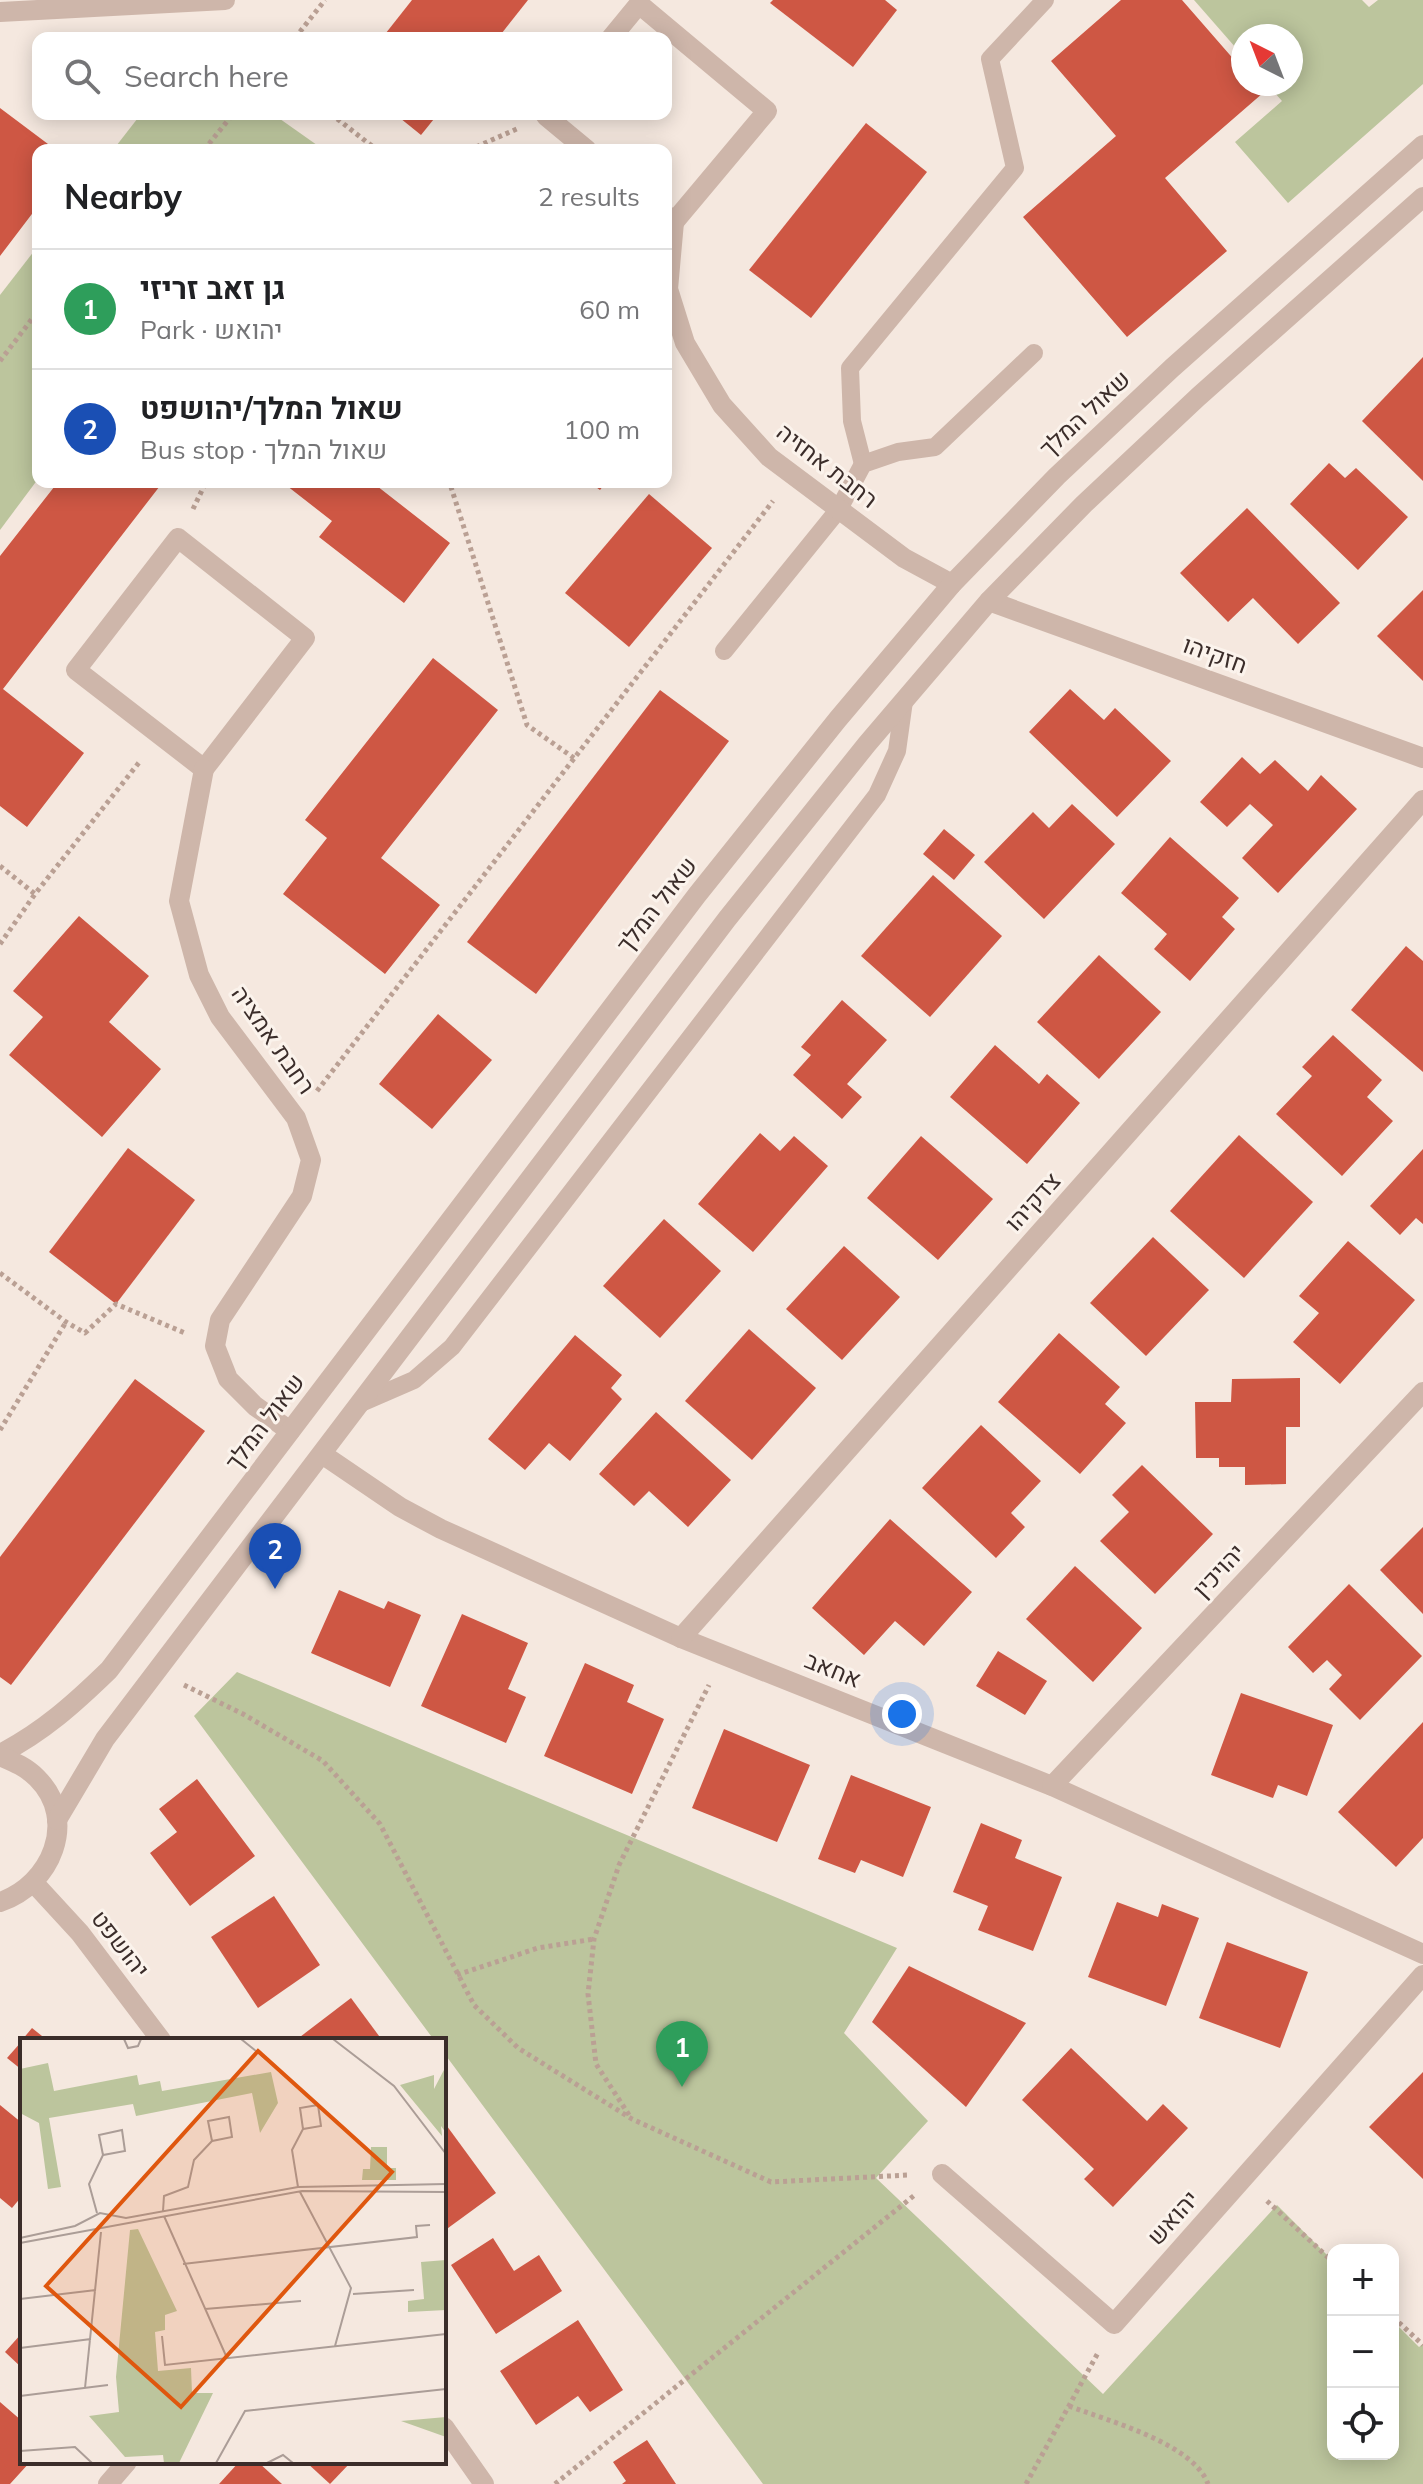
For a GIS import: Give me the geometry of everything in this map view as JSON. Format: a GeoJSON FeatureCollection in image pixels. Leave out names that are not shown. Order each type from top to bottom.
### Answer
{"type":"FeatureCollection","features":[{"type":"Feature","properties":{"kind":"street"},"geometry":{"type":"LineString","coordinates":[[0,12],[225,0]]}},
{"type":"Feature","properties":{"kind":"street","name":"רחבת אחזיה"},"geometry":{"type":"LineString","coordinates":[[616,32],[639,4],[767,111],[672,217]]}},
{"type":"Feature","properties":{"kind":"street"},"geometry":{"type":"LineString","coordinates":[[553,120],[580,144]]}},
{"type":"Feature","properties":{"kind":"street","name":"שאול המלך"},"geometry":{"type":"LineString","coordinates":[[0,1755],[31,1738],[69,1710],[109,1670],[697,895],[838,719],[952,584],[1057,476],[1137,401],[1423,145]]}},
{"type":"Feature","properties":{"kind":"street"},"geometry":{"type":"LineString","coordinates":[[57,1820],[105,1739],[718,931],[904,701],[989,601],[1084,504],[1198,397],[1423,197]]}},
{"type":"Feature","properties":{"kind":"street","name":"רחבת אחזיה"},"geometry":{"type":"LineString","coordinates":[[672,302],[685,343],[722,405],[769,457],[904,558],[952,584]]}},
{"type":"Feature","properties":{"kind":"street","name":"רחבת אמציה"},"geometry":{"type":"LineString","coordinates":[[204,769],[76,670],[178,538],[305,638],[204,769],[179,901],[199,975],[220,1017],[296,1118],[311,1160],[302,1196],[220,1320],[215,1346]]}},
{"type":"Feature","properties":{"kind":"street","name":"חזקיהו"},"geometry":{"type":"LineString","coordinates":[[989,601],[1423,758]]}},
{"type":"Feature","properties":{"kind":"street","name":"צדקיהו"},"geometry":{"type":"LineString","coordinates":[[681,1638],[1423,800]]}},
{"type":"Feature","properties":{"kind":"street"},"geometry":{"type":"LineString","coordinates":[[215,1346],[228,1379],[255,1406],[290,1431]]}},
{"type":"Feature","properties":{"kind":"street","name":"יהויכין"},"geometry":{"type":"LineString","coordinates":[[1052,1786],[1423,1392]]}},
{"type":"Feature","properties":{"kind":"street","name":"אחאב"},"geometry":{"type":"LineString","coordinates":[[322,1454],[400,1507],[441,1529],[681,1638],[1052,1786],[1423,1954]]}},
{"type":"Feature","properties":{"kind":"street"},"geometry":{"type":"LineString","coordinates":[[0,1755],[19,1764],[38,1779],[51,1798],[57,1820],[56,1843],[48,1865],[34,1883],[15,1897],[0,1902]]}},
{"type":"Feature","properties":{"kind":"street","name":"יהושפט"},"geometry":{"type":"LineString","coordinates":[[34,1883],[80,1933],[159,2038]]}},
{"type":"Feature","properties":{"kind":"street","name":"יהואש"},"geometry":{"type":"LineString","coordinates":[[1114,2324],[1423,1975]]}},
{"type":"Feature","properties":{"kind":"street"},"geometry":{"type":"LineString","coordinates":[[942,2174],[1114,2324]]}},
{"type":"Feature","properties":{"kind":"street"},"geometry":{"type":"LineString","coordinates":[[446,2430],[484,2484]]}},
{"type":"Feature","properties":{"kind":"street"},"geometry":{"type":"LineString","coordinates":[[108,2484],[125,2464]]}},
{"type":"Feature","properties":{"kind":"lane"},"geometry":{"type":"LineString","coordinates":[[724,651],[839,509],[863,464],[852,421],[850,368],[1015,168],[990,59],[1045,0]]}},
{"type":"Feature","properties":{"kind":"lane"},"geometry":{"type":"LineString","coordinates":[[863,464],[898,452],[935,447],[1034,353]]}},
{"type":"Feature","properties":{"kind":"lane"},"geometry":{"type":"LineString","coordinates":[[361,1403],[414,1380],[452,1347],[877,795],[897,751],[904,701]]}},
{"type":"Feature","properties":{"kind":"path"},"geometry":{"type":"LineString","coordinates":[[300,32],[325,0]]}},
{"type":"Feature","properties":{"kind":"path"},"geometry":{"type":"LineString","coordinates":[[209,144],[228,120]]}},
{"type":"Feature","properties":{"kind":"path"},"geometry":{"type":"LineString","coordinates":[[339,120],[369,144]]}},
{"type":"Feature","properties":{"kind":"path"},"geometry":{"type":"LineString","coordinates":[[482,144],[536,120]]}},
{"type":"Feature","properties":{"kind":"path"},"geometry":{"type":"LineString","coordinates":[[0,361],[32,319]]}},
{"type":"Feature","properties":{"kind":"path"},"geometry":{"type":"LineString","coordinates":[[296,1118],[793,475]]}},
{"type":"Feature","properties":{"kind":"path"},"geometry":{"type":"LineString","coordinates":[[451,488],[527,725],[574,758]]}},
{"type":"Feature","properties":{"kind":"path"},"geometry":{"type":"LineString","coordinates":[[0,944],[35,894],[160,735]]}},
{"type":"Feature","properties":{"kind":"path"},"geometry":{"type":"LineString","coordinates":[[0,866],[35,894]]}},
{"type":"Feature","properties":{"kind":"path"},"geometry":{"type":"LineString","coordinates":[[0,1273],[85,1333],[116,1304],[215,1346]]}},
{"type":"Feature","properties":{"kind":"path"},"geometry":{"type":"LineString","coordinates":[[0,1430],[66,1322]]}},
{"type":"Feature","properties":{"kind":"path"},"geometry":{"type":"LineString","coordinates":[[632,2119],[596,2064],[588,1994],[594,1939],[619,1865],[724,1655]]}},
{"type":"Feature","properties":{"kind":"path"},"geometry":{"type":"LineString","coordinates":[[156,1672],[243,1714],[323,1761],[380,1824],[474,2005],[518,2048],[632,2119],[771,2182],[942,2174]]}},
{"type":"Feature","properties":{"kind":"path"},"geometry":{"type":"LineString","coordinates":[[457,1975],[538,1948],[594,1939]]}},
{"type":"Feature","properties":{"kind":"path"},"geometry":{"type":"LineString","coordinates":[[555,2484],[942,2174]]}},
{"type":"Feature","properties":{"kind":"path"},"geometry":{"type":"LineString","coordinates":[[1243,2178],[1327,2256]]}},
{"type":"Feature","properties":{"kind":"path"},"geometry":{"type":"LineString","coordinates":[[1399,2323],[1423,2345]]}},
{"type":"Feature","properties":{"kind":"path"},"geometry":{"type":"LineString","coordinates":[[1026,2484],[1114,2324]]}},
{"type":"Feature","properties":{"kind":"path"},"geometry":{"type":"LineString","coordinates":[[1069,2406],[1167,2443],[1204,2474],[1208,2484]]}},
{"type":"Feature","properties":{"kind":"green space"},"geometry":{"type":"Polygon","coordinates":[[[1194,0],[1362,0],[1369,7],[1378,0],[1423,0],[1423,84],[1288,203],[1235,142],[1282,101],[1278,96],[1303,96],[1303,24],[1231,24],[1231,42],[1194,0]]]}},
{"type":"Feature","properties":{"kind":"green space"},"geometry":{"type":"Polygon","coordinates":[[[136,120],[282,120],[316,144],[118,144],[136,120]]]}},
{"type":"Feature","properties":{"kind":"green space"},"geometry":{"type":"Polygon","coordinates":[[[32,254],[32,487],[0,530],[0,295],[32,254]]]}},
{"type":"Feature","properties":{"kind":"green space"},"geometry":{"type":"Polygon","coordinates":[[[237,1672],[897,1948],[844,2033],[928,2121],[876,2178],[1103,2394],[1277,2205],[1327,2255],[1327,2460],[1399,2460],[1399,2327],[1419,2347],[1423,2344],[1423,2484],[763,2484],[446,2056],[446,2038],[433,2038],[194,1716],[237,1672]]]}},
{"type":"Feature","properties":{"kind":"building"},"geometry":{"type":"Polygon","coordinates":[[[412,0],[528,0],[503,32],[387,32],[412,0]]]}},
{"type":"Feature","properties":{"kind":"building"},"geometry":{"type":"Polygon","coordinates":[[[773,0],[885,0],[897,10],[853,67],[770,3],[773,0]]]}},
{"type":"Feature","properties":{"kind":"building"},"geometry":{"type":"Polygon","coordinates":[[[1121,0],[1182,0],[1231,56],[1231,96],[1260,96],[1165,178],[1227,251],[1127,337],[1023,217],[1116,136],[1051,61],[1121,0]]]}},
{"type":"Feature","properties":{"kind":"building"},"geometry":{"type":"Polygon","coordinates":[[[0,108],[48,144],[32,144],[32,214],[0,256],[0,108]]]}},
{"type":"Feature","properties":{"kind":"building"},"geometry":{"type":"Polygon","coordinates":[[[402,120],[433,120],[421,135],[402,120]]]}},
{"type":"Feature","properties":{"kind":"building"},"geometry":{"type":"Polygon","coordinates":[[[866,123],[927,172],[811,318],[749,270],[866,123]]]}},
{"type":"Feature","properties":{"kind":"building"},"geometry":{"type":"Polygon","coordinates":[[[1423,357],[1423,481],[1362,421],[1423,357]]]}},
{"type":"Feature","properties":{"kind":"building"},"geometry":{"type":"Polygon","coordinates":[[[1329,463],[1345,478],[1356,468],[1408,517],[1358,570],[1290,504],[1329,463]]]}},
{"type":"Feature","properties":{"kind":"building"},"geometry":{"type":"Polygon","coordinates":[[[53,488],[158,488],[3,689],[84,753],[27,827],[0,806],[0,556],[53,488]]]}},
{"type":"Feature","properties":{"kind":"building"},"geometry":{"type":"Polygon","coordinates":[[[290,488],[380,488],[450,543],[404,603],[319,537],[332,521],[290,488]]]}},
{"type":"Feature","properties":{"kind":"building"},"geometry":{"type":"Polygon","coordinates":[[[649,494],[712,548],[629,647],[565,593],[649,494]]]}},
{"type":"Feature","properties":{"kind":"building"},"geometry":{"type":"Polygon","coordinates":[[[1247,508],[1340,603],[1298,644],[1253,598],[1228,622],[1180,573],[1247,508]]]}},
{"type":"Feature","properties":{"kind":"building"},"geometry":{"type":"Polygon","coordinates":[[[1423,590],[1423,681],[1377,636],[1423,590]]]}},
{"type":"Feature","properties":{"kind":"building"},"geometry":{"type":"Polygon","coordinates":[[[433,658],[498,710],[381,858],[440,905],[385,974],[283,894],[327,838],[305,820],[433,658]]]}},
{"type":"Feature","properties":{"kind":"building"},"geometry":{"type":"Polygon","coordinates":[[[1070,689],[1104,720],[1115,708],[1171,761],[1117,817],[1029,732],[1070,689]]]}},
{"type":"Feature","properties":{"kind":"building"},"geometry":{"type":"Polygon","coordinates":[[[660,690],[729,741],[536,994],[467,942],[660,690]]]}},
{"type":"Feature","properties":{"kind":"building"},"geometry":{"type":"Polygon","coordinates":[[[1242,757],[1260,774],[1275,760],[1308,791],[1321,775],[1357,809],[1278,893],[1242,858],[1273,825],[1250,804],[1227,827],[1200,802],[1242,757]]]}},
{"type":"Feature","properties":{"kind":"building"},"geometry":{"type":"Polygon","coordinates":[[[1072,804],[1115,844],[1044,919],[984,862],[1033,812],[1049,828],[1072,804]]]}},
{"type":"Feature","properties":{"kind":"building"},"geometry":{"type":"Polygon","coordinates":[[[944,829],[975,855],[954,880],[923,854],[944,829]]]}},
{"type":"Feature","properties":{"kind":"building"},"geometry":{"type":"Polygon","coordinates":[[[1170,837],[1239,898],[1222,917],[1235,929],[1190,981],[1154,949],[1167,934],[1121,893],[1170,837]]]}},
{"type":"Feature","properties":{"kind":"building"},"geometry":{"type":"Polygon","coordinates":[[[933,875],[1002,936],[930,1017],[861,956],[933,875]]]}},
{"type":"Feature","properties":{"kind":"building"},"geometry":{"type":"Polygon","coordinates":[[[79,916],[149,976],[109,1022],[161,1069],[102,1137],[9,1055],[43,1017],[13,991],[79,916]]]}},
{"type":"Feature","properties":{"kind":"building"},"geometry":{"type":"Polygon","coordinates":[[[1406,946],[1423,961],[1423,1072],[1351,1010],[1406,946]]]}},
{"type":"Feature","properties":{"kind":"building"},"geometry":{"type":"Polygon","coordinates":[[[1099,955],[1161,1012],[1099,1079],[1037,1022],[1099,955]]]}},
{"type":"Feature","properties":{"kind":"building"},"geometry":{"type":"Polygon","coordinates":[[[842,1000],[887,1040],[847,1084],[862,1097],[842,1119],[793,1075],[811,1055],[801,1047],[842,1000]]]}},
{"type":"Feature","properties":{"kind":"building"},"geometry":{"type":"Polygon","coordinates":[[[438,1014],[492,1060],[432,1129],[379,1084],[438,1014]]]}},
{"type":"Feature","properties":{"kind":"building"},"geometry":{"type":"Polygon","coordinates":[[[1333,1035],[1382,1080],[1367,1097],[1393,1121],[1342,1176],[1276,1114],[1312,1076],[1302,1067],[1333,1035]]]}},
{"type":"Feature","properties":{"kind":"building"},"geometry":{"type":"Polygon","coordinates":[[[995,1045],[1039,1084],[1047,1074],[1080,1103],[1027,1164],[950,1097],[995,1045]]]}},
{"type":"Feature","properties":{"kind":"building"},"geometry":{"type":"Polygon","coordinates":[[[760,1133],[780,1151],[794,1136],[828,1166],[753,1252],[698,1204],[760,1133]]]}},
{"type":"Feature","properties":{"kind":"building"},"geometry":{"type":"Polygon","coordinates":[[[1239,1135],[1313,1202],[1244,1278],[1170,1211],[1239,1135]]]}},
{"type":"Feature","properties":{"kind":"building"},"geometry":{"type":"Polygon","coordinates":[[[921,1136],[993,1199],[938,1260],[867,1198],[921,1136]]]}},
{"type":"Feature","properties":{"kind":"building"},"geometry":{"type":"Polygon","coordinates":[[[128,1148],[195,1200],[116,1304],[49,1252],[128,1148]]]}},
{"type":"Feature","properties":{"kind":"building"},"geometry":{"type":"Polygon","coordinates":[[[1423,1149],[1423,1224],[1416,1218],[1400,1235],[1370,1206],[1423,1149]]]}},
{"type":"Feature","properties":{"kind":"building"},"geometry":{"type":"Polygon","coordinates":[[[664,1219],[721,1271],[660,1338],[603,1286],[664,1219]]]}},
{"type":"Feature","properties":{"kind":"building"},"geometry":{"type":"Polygon","coordinates":[[[1153,1237],[1209,1290],[1146,1356],[1090,1303],[1153,1237]]]}},
{"type":"Feature","properties":{"kind":"building"},"geometry":{"type":"Polygon","coordinates":[[[1348,1241],[1415,1300],[1340,1384],[1293,1342],[1319,1313],[1299,1296],[1348,1241]]]}},
{"type":"Feature","properties":{"kind":"building"},"geometry":{"type":"Polygon","coordinates":[[[844,1246],[900,1297],[842,1360],[786,1309],[844,1246]]]}},
{"type":"Feature","properties":{"kind":"building"},"geometry":{"type":"Polygon","coordinates":[[[749,1329],[816,1388],[752,1460],[685,1401],[749,1329]]]}},
{"type":"Feature","properties":{"kind":"building"},"geometry":{"type":"Polygon","coordinates":[[[1059,1333],[1120,1387],[1105,1404],[1126,1423],[1080,1474],[998,1402],[1059,1333]]]}},
{"type":"Feature","properties":{"kind":"building"},"geometry":{"type":"Polygon","coordinates":[[[575,1335],[622,1375],[611,1388],[622,1399],[570,1461],[549,1443],[525,1470],[488,1439],[575,1335]]]}},
{"type":"Feature","properties":{"kind":"building"},"geometry":{"type":"Polygon","coordinates":[[[1300,1378],[1300,1427],[1286,1427],[1286,1484],[1245,1485],[1245,1467],[1219,1467],[1219,1458],[1196,1458],[1195,1402],[1231,1402],[1232,1379],[1300,1378]]]}},
{"type":"Feature","properties":{"kind":"building"},"geometry":{"type":"Polygon","coordinates":[[[135,1379],[205,1431],[11,1685],[0,1677],[0,1557],[135,1379]]]}},
{"type":"Feature","properties":{"kind":"building"},"geometry":{"type":"Polygon","coordinates":[[[656,1412],[731,1480],[688,1527],[649,1491],[634,1506],[599,1474],[656,1412]]]}},
{"type":"Feature","properties":{"kind":"building"},"geometry":{"type":"Polygon","coordinates":[[[981,1425],[1041,1481],[1011,1513],[1025,1527],[996,1558],[922,1488],[981,1425]]]}},
{"type":"Feature","properties":{"kind":"building"},"geometry":{"type":"Polygon","coordinates":[[[1142,1465],[1213,1534],[1155,1594],[1100,1541],[1129,1512],[1112,1495],[1142,1465]]]}},
{"type":"Feature","properties":{"kind":"building"},"geometry":{"type":"Polygon","coordinates":[[[890,1519],[972,1592],[924,1646],[895,1621],[864,1655],[812,1608],[890,1519]]]}},
{"type":"Feature","properties":{"kind":"building"},"geometry":{"type":"Polygon","coordinates":[[[1423,1527],[1423,1614],[1380,1570],[1423,1527]]]}},
{"type":"Feature","properties":{"kind":"building"},"geometry":{"type":"Polygon","coordinates":[[[1075,1566],[1142,1628],[1093,1682],[1026,1619],[1075,1566]]]}},
{"type":"Feature","properties":{"kind":"building"},"geometry":{"type":"Polygon","coordinates":[[[1349,1584],[1422,1656],[1360,1720],[1329,1689],[1342,1675],[1327,1660],[1313,1673],[1288,1647],[1349,1584]]]}},
{"type":"Feature","properties":{"kind":"building"},"geometry":{"type":"Polygon","coordinates":[[[339,1590],[384,1609],[388,1601],[421,1615],[390,1687],[311,1653],[339,1590]]]}},
{"type":"Feature","properties":{"kind":"building"},"geometry":{"type":"Polygon","coordinates":[[[462,1614],[528,1643],[508,1689],[526,1697],[506,1743],[421,1706],[462,1614]]]}},
{"type":"Feature","properties":{"kind":"building"},"geometry":{"type":"Polygon","coordinates":[[[998,1651],[1047,1681],[1025,1715],[976,1686],[998,1651]]]}},
{"type":"Feature","properties":{"kind":"building"},"geometry":{"type":"Polygon","coordinates":[[[585,1663],[634,1685],[627,1702],[664,1719],[632,1794],[544,1756],[585,1663]]]}},
{"type":"Feature","properties":{"kind":"building"},"geometry":{"type":"Polygon","coordinates":[[[1241,1693],[1333,1725],[1307,1796],[1278,1785],[1273,1798],[1211,1775],[1241,1693]]]}},
{"type":"Feature","properties":{"kind":"building"},"geometry":{"type":"Polygon","coordinates":[[[1423,1722],[1423,1838],[1396,1867],[1338,1812],[1423,1722]]]}},
{"type":"Feature","properties":{"kind":"building"},"geometry":{"type":"Polygon","coordinates":[[[724,1729],[810,1765],[777,1842],[692,1808],[724,1729]]]}},
{"type":"Feature","properties":{"kind":"building"},"geometry":{"type":"Polygon","coordinates":[[[851,1775],[931,1807],[903,1877],[861,1860],[855,1873],[818,1859],[851,1775]]]}},
{"type":"Feature","properties":{"kind":"building"},"geometry":{"type":"Polygon","coordinates":[[[197,1779],[255,1856],[190,1906],[150,1853],[177,1832],[159,1809],[197,1779]]]}},
{"type":"Feature","properties":{"kind":"building"},"geometry":{"type":"Polygon","coordinates":[[[981,1823],[1022,1840],[1015,1858],[1062,1877],[1033,1951],[978,1930],[988,1906],[953,1892],[981,1823]]]}},
{"type":"Feature","properties":{"kind":"building"},"geometry":{"type":"Polygon","coordinates":[[[274,1896],[320,1965],[258,2008],[211,1937],[274,1896]]]}},
{"type":"Feature","properties":{"kind":"building"},"geometry":{"type":"Polygon","coordinates":[[[1117,1902],[1158,1917],[1162,1904],[1199,1918],[1166,2006],[1088,1977],[1117,1902]]]}},
{"type":"Feature","properties":{"kind":"building"},"geometry":{"type":"Polygon","coordinates":[[[1227,1942],[1308,1972],[1280,2048],[1199,2018],[1227,1942]]]}},
{"type":"Feature","properties":{"kind":"building"},"geometry":{"type":"Polygon","coordinates":[[[909,1966],[1026,2023],[966,2107],[872,2022],[909,1966]]]}},
{"type":"Feature","properties":{"kind":"building"},"geometry":{"type":"Polygon","coordinates":[[[351,1998],[381,2038],[299,2038],[351,1998]]]}},
{"type":"Feature","properties":{"kind":"building"},"geometry":{"type":"Polygon","coordinates":[[[32,2028],[44,2038],[24,2038],[32,2028]]]}},
{"type":"Feature","properties":{"kind":"building"},"geometry":{"type":"Polygon","coordinates":[[[20,2043],[20,2068],[7,2058],[20,2043]]]}},
{"type":"Feature","properties":{"kind":"building"},"geometry":{"type":"Polygon","coordinates":[[[1071,2048],[1147,2121],[1163,2104],[1188,2128],[1113,2207],[1084,2179],[1094,2169],[1022,2100],[1071,2048]]]}},
{"type":"Feature","properties":{"kind":"building"},"geometry":{"type":"Polygon","coordinates":[[[1423,2072],[1423,2179],[1369,2127],[1423,2072]]]}},
{"type":"Feature","properties":{"kind":"building"},"geometry":{"type":"Polygon","coordinates":[[[0,2105],[20,2121],[20,2198],[12,2208],[0,2198],[0,2105]]]}},
{"type":"Feature","properties":{"kind":"building"},"geometry":{"type":"Polygon","coordinates":[[[446,2125],[496,2193],[446,2230],[446,2125]]]}},
{"type":"Feature","properties":{"kind":"building"},"geometry":{"type":"Polygon","coordinates":[[[493,2238],[514,2271],[539,2255],[562,2291],[496,2334],[451,2265],[493,2238]]]}},
{"type":"Feature","properties":{"kind":"building"},"geometry":{"type":"Polygon","coordinates":[[[578,2320],[623,2390],[590,2412],[578,2396],[536,2425],[500,2371],[578,2320]]]}},
{"type":"Feature","properties":{"kind":"building"},"geometry":{"type":"Polygon","coordinates":[[[20,2335],[20,2366],[5,2352],[20,2335]]]}},
{"type":"Feature","properties":{"kind":"building"},"geometry":{"type":"Polygon","coordinates":[[[0,2402],[20,2419],[20,2464],[28,2464],[10,2484],[0,2484],[0,2402]]]}},
{"type":"Feature","properties":{"kind":"building"},"geometry":{"type":"Polygon","coordinates":[[[647,2440],[676,2484],[622,2484],[626,2481],[613,2462],[647,2440]]]}},
{"type":"Feature","properties":{"kind":"building"},"geometry":{"type":"Polygon","coordinates":[[[237,2464],[260,2464],[282,2484],[219,2484],[237,2464]]]}},
{"type":"Feature","properties":{"kind":"building"},"geometry":{"type":"Polygon","coordinates":[[[308,2464],[349,2464],[330,2484],[308,2464]]]}},
{"type":"Feature","properties":{"kind":"place","name":"שאול המלך/יהושפט"},"geometry":{"type":"Point","coordinates":[275,1589]}},
{"type":"Feature","properties":{"kind":"place","name":"גן זאב זריזי"},"geometry":{"type":"Point","coordinates":[682,2087]}}]}
